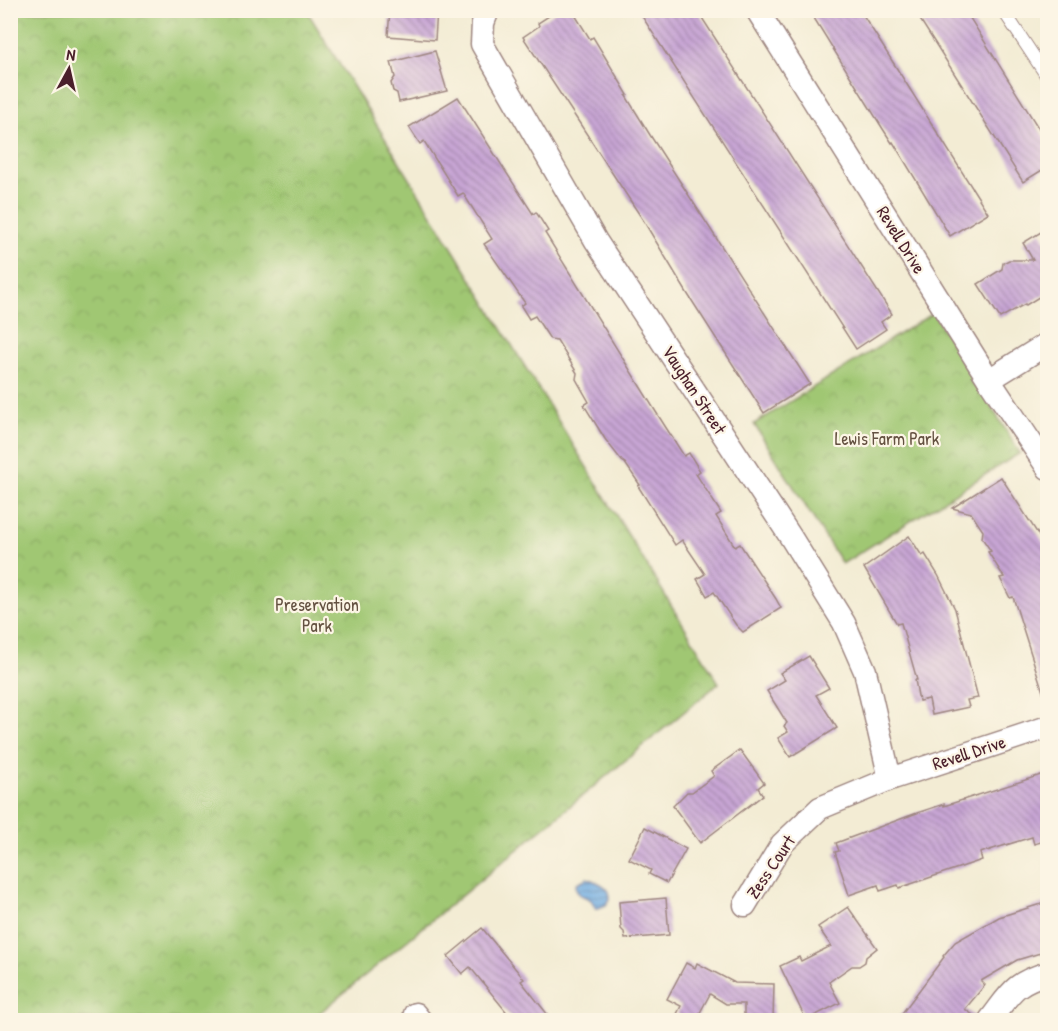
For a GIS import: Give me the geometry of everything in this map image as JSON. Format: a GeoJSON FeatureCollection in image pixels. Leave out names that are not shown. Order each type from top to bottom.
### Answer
{"type":"FeatureCollection","features":[{"type":"Feature","properties":{"kind":"street","name":"Vaughan Street"},"geometry":{"type":"LineString","coordinates":[[488,10],[483,23],[482,44],[596,241],[790,536],[844,623],[865,671],[890,779]]}},
{"type":"Feature","properties":{"kind":"street","name":"Revell Drive"},"geometry":{"type":"LineString","coordinates":[[756,10],[1047,468]]}},
{"type":"Feature","properties":{"kind":"street"},"geometry":{"type":"LineString","coordinates":[[989,380],[1047,343]]}},
{"type":"Feature","properties":{"kind":"street","name":"Revell Drive"},"geometry":{"type":"LineString","coordinates":[[890,779],[1047,727]]}},
{"type":"Feature","properties":{"kind":"street","name":"Zess Court"},"geometry":{"type":"LineString","coordinates":[[745,905],[782,844],[820,808],[890,779]]}},
{"type":"Feature","properties":{"kind":"street"},"geometry":{"type":"LineString","coordinates":[[990,1020],[1018,986],[1047,973]]}},
{"type":"Feature","properties":{"kind":"lane"},"geometry":{"type":"LineString","coordinates":[[1003,10],[1047,78]]}},
{"type":"Feature","properties":{"kind":"green space","name":"Preservation Park"},"geometry":{"type":"Polygon","coordinates":[[[10,11],[307,11],[719,683],[311,1020],[11,1020],[10,11]]]}},
{"type":"Feature","properties":{"kind":"green space","name":"Lewis Farm Park"},"geometry":{"type":"Polygon","coordinates":[[[933,313],[1020,453],[842,564],[754,424],[933,313]]]}},
{"type":"Feature","properties":{"kind":"water"},"geometry":{"type":"Polygon","coordinates":[[[587,878],[606,888],[610,899],[606,905],[596,909],[591,900],[580,895],[576,888],[577,883],[587,878]]]}},
{"type":"Feature","properties":{"kind":"building"},"geometry":{"type":"Polygon","coordinates":[[[390,10],[437,10],[435,40],[388,36],[390,10]]]}},
{"type":"Feature","properties":{"kind":"building"},"geometry":{"type":"Polygon","coordinates":[[[558,10],[572,10],[590,39],[593,37],[650,135],[810,384],[764,413],[643,220],[523,37],[539,26],[538,23],[558,10]]]}},
{"type":"Feature","properties":{"kind":"building"},"geometry":{"type":"Polygon","coordinates":[[[638,10],[697,10],[892,314],[881,322],[886,329],[856,349],[638,10]]]}},
{"type":"Feature","properties":{"kind":"building"},"geometry":{"type":"Polygon","coordinates":[[[809,10],[860,10],[988,213],[950,236],[809,10]]]}},
{"type":"Feature","properties":{"kind":"building"},"geometry":{"type":"Polygon","coordinates":[[[914,10],[965,10],[1047,142],[1047,167],[1023,182],[914,10]]]}},
{"type":"Feature","properties":{"kind":"building"},"geometry":{"type":"Polygon","coordinates":[[[435,51],[447,91],[399,102],[391,83],[395,77],[391,62],[435,51]]]}},
{"type":"Feature","properties":{"kind":"building"},"geometry":{"type":"Polygon","coordinates":[[[458,97],[533,214],[536,212],[548,231],[545,233],[684,456],[689,453],[700,471],[696,474],[721,513],[716,516],[735,547],[740,544],[781,608],[743,632],[714,592],[707,596],[697,579],[705,574],[682,540],[675,545],[638,486],[640,485],[605,439],[584,405],[589,402],[576,379],[577,373],[557,340],[550,339],[535,316],[529,319],[521,306],[525,303],[484,244],[492,239],[463,193],[458,196],[424,141],[420,144],[409,127],[458,97]]]}},
{"type":"Feature","properties":{"kind":"building"},"geometry":{"type":"Polygon","coordinates":[[[1041,232],[1047,242],[1047,292],[1000,318],[978,284],[1002,269],[1003,263],[1009,260],[1033,260],[1023,243],[1041,232]]]}},
{"type":"Feature","properties":{"kind":"building"},"geometry":{"type":"Polygon","coordinates":[[[1001,477],[1047,548],[1047,695],[1044,695],[1013,597],[1010,598],[1000,578],[1004,577],[988,552],[991,551],[982,538],[983,531],[971,513],[952,508],[1001,477]]]}},
{"type":"Feature","properties":{"kind":"building"},"geometry":{"type":"Polygon","coordinates":[[[909,536],[922,556],[925,554],[955,609],[978,698],[967,700],[969,707],[932,715],[929,699],[919,701],[915,680],[917,680],[901,623],[897,624],[864,568],[909,536]]]}},
{"type":"Feature","properties":{"kind":"building"},"geometry":{"type":"Polygon","coordinates":[[[809,656],[829,688],[816,695],[837,728],[790,757],[778,738],[788,732],[784,726],[787,723],[767,691],[785,680],[780,673],[809,656]]]}},
{"type":"Feature","properties":{"kind":"building"},"geometry":{"type":"Polygon","coordinates":[[[740,750],[764,783],[758,788],[763,795],[700,843],[673,806],[687,792],[692,792],[714,776],[711,771],[740,750]]]}},
{"type":"Feature","properties":{"kind":"building"},"geometry":{"type":"Polygon","coordinates":[[[1047,773],[1047,840],[1034,844],[1032,837],[980,853],[982,860],[899,888],[898,885],[880,891],[878,885],[849,895],[835,852],[839,851],[836,843],[944,804],[944,806],[1047,773]]]}},
{"type":"Feature","properties":{"kind":"building"},"geometry":{"type":"Polygon","coordinates":[[[645,827],[686,849],[667,883],[649,874],[651,870],[629,859],[645,827]]]}},
{"type":"Feature","properties":{"kind":"building"},"geometry":{"type":"Polygon","coordinates":[[[666,898],[669,935],[625,939],[621,929],[619,902],[666,898]]]}},
{"type":"Feature","properties":{"kind":"building"},"geometry":{"type":"Polygon","coordinates":[[[1047,902],[1047,951],[1017,960],[981,981],[985,985],[965,1009],[977,1020],[897,1020],[955,942],[999,917],[1047,902]]]}},
{"type":"Feature","properties":{"kind":"building"},"geometry":{"type":"Polygon","coordinates":[[[848,907],[877,948],[866,957],[865,962],[859,966],[852,966],[829,982],[840,1003],[806,1020],[780,966],[799,957],[801,961],[831,946],[818,927],[848,907]]]}},
{"type":"Feature","properties":{"kind":"building"},"geometry":{"type":"Polygon","coordinates":[[[482,928],[524,979],[521,981],[552,1020],[513,1020],[470,967],[462,974],[448,956],[482,928]]]}},
{"type":"Feature","properties":{"kind":"building"},"geometry":{"type":"Polygon","coordinates":[[[686,963],[695,968],[697,963],[735,983],[774,984],[773,1020],[744,1020],[744,1004],[726,1004],[710,994],[696,1020],[689,1020],[677,1014],[681,1006],[667,999],[686,963]]]}}]}
